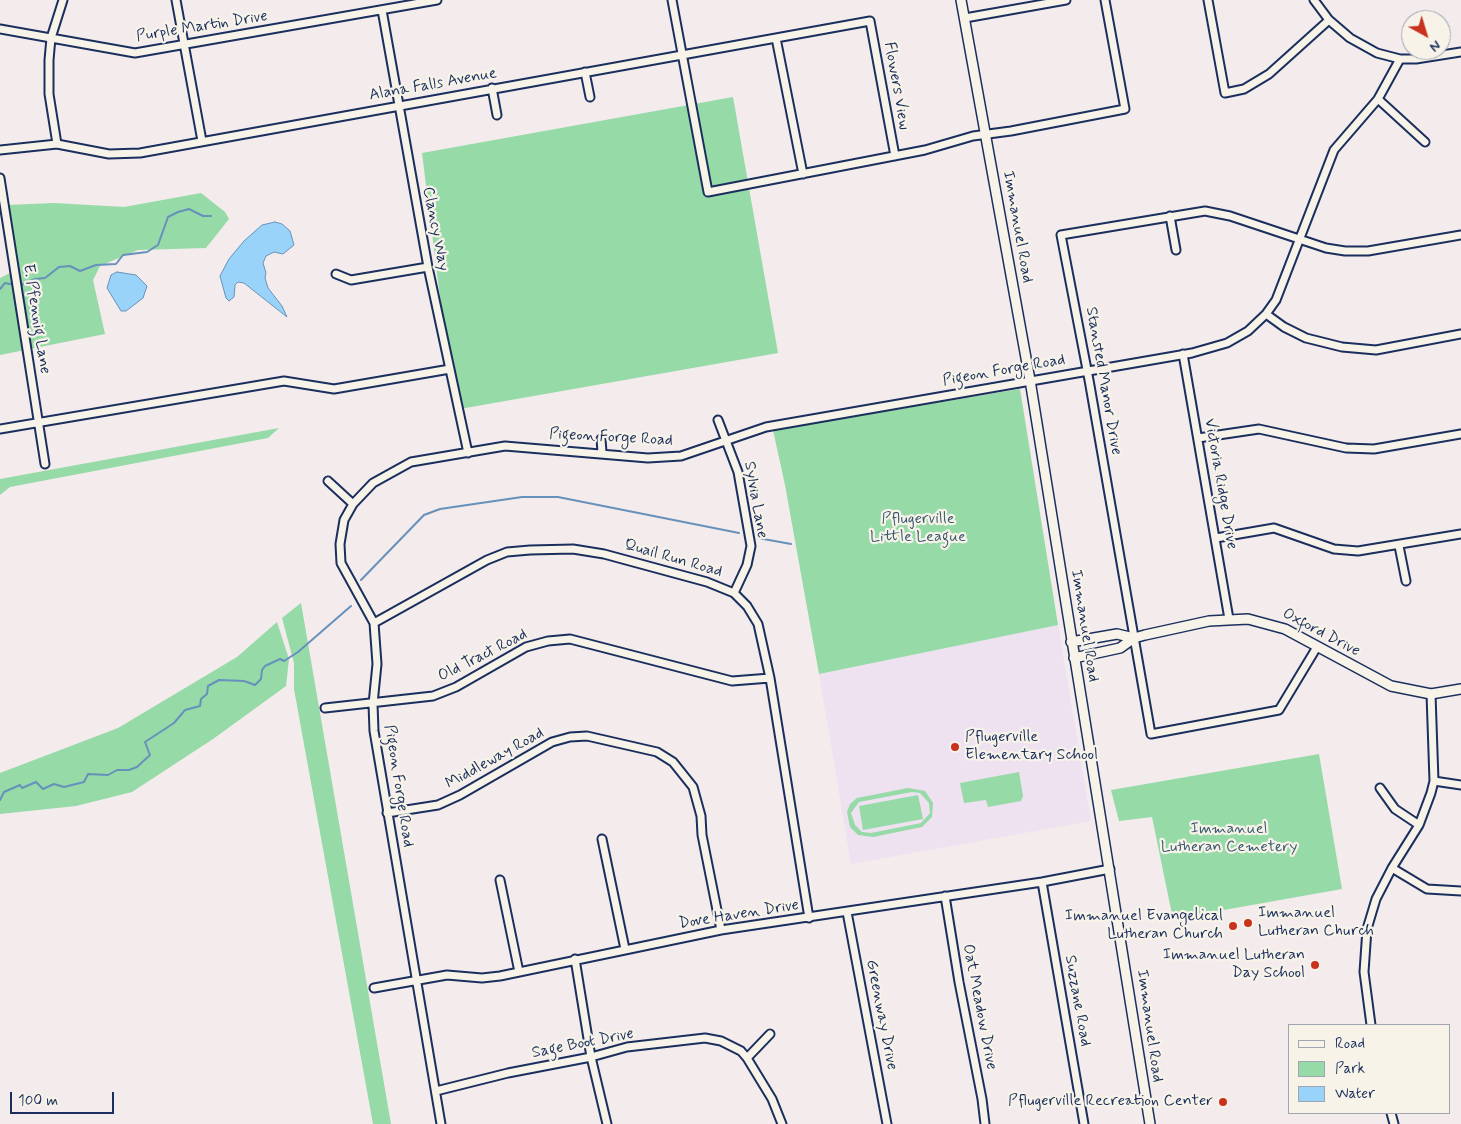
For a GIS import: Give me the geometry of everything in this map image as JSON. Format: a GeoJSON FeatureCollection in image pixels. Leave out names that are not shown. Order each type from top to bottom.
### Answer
{"type":"FeatureCollection","features":[{"type":"Feature","properties":{"kind":"street"},"geometry":{"type":"LineString","coordinates":[[57,144],[49,94],[51,38],[63,0]]}},
{"type":"Feature","properties":{"kind":"street"},"geometry":{"type":"LineString","coordinates":[[176,0],[202,141]]}},
{"type":"Feature","properties":{"kind":"street","name":"Purple Martin Drive"},"geometry":{"type":"LineString","coordinates":[[0,28],[135,53],[437,0]]}},
{"type":"Feature","properties":{"kind":"street"},"geometry":{"type":"LineString","coordinates":[[672,0],[708,192],[895,156],[986,134],[1125,109],[1105,0]]}},
{"type":"Feature","properties":{"kind":"street","name":"Immanuel Road"},"geometry":{"type":"LineString","coordinates":[[962,0],[1030,380],[1150,1124]]}},
{"type":"Feature","properties":{"kind":"street"},"geometry":{"type":"LineString","coordinates":[[965,18],[1066,0]]}},
{"type":"Feature","properties":{"kind":"street"},"geometry":{"type":"LineString","coordinates":[[1208,0],[1225,94],[1244,89],[1269,74],[1330,20]]}},
{"type":"Feature","properties":{"kind":"street"},"geometry":{"type":"LineString","coordinates":[[1314,0],[1330,20],[1350,38],[1376,53],[1400,59],[1416,60],[1461,52]]}},
{"type":"Feature","properties":{"kind":"street","name":"Clancy Way"},"geometry":{"type":"LineString","coordinates":[[382,10],[428,267],[468,453]]}},
{"type":"Feature","properties":{"kind":"street","name":"Alana Falls Avenue"},"geometry":{"type":"LineString","coordinates":[[0,150],[57,144],[109,154],[140,154],[398,105],[870,21]]}},
{"type":"Feature","properties":{"kind":"street","name":"Flowers View"},"geometry":{"type":"LineString","coordinates":[[870,21],[895,156]]}},
{"type":"Feature","properties":{"kind":"street"},"geometry":{"type":"LineString","coordinates":[[776,38],[803,174]]}},
{"type":"Feature","properties":{"kind":"street","name":"Pigeon Forge Road"},"geometry":{"type":"LineString","coordinates":[[441,1124],[418,980],[374,731],[372,704],[377,664],[374,624],[341,563],[340,544],[344,520],[353,504],[373,483],[411,462],[505,446],[602,452],[648,458],[681,456],[766,427],[1183,354],[1227,343],[1248,331],[1266,314],[1284,284],[1334,150],[1378,99],[1400,59]]}},
{"type":"Feature","properties":{"kind":"street"},"geometry":{"type":"LineString","coordinates":[[585,72],[590,97]]}},
{"type":"Feature","properties":{"kind":"street"},"geometry":{"type":"LineString","coordinates":[[492,88],[497,115]]}},
{"type":"Feature","properties":{"kind":"street"},"geometry":{"type":"LineString","coordinates":[[1378,99],[1425,142]]}},
{"type":"Feature","properties":{"kind":"street","name":"E. Pfennig Lane"},"geometry":{"type":"LineString","coordinates":[[0,178],[45,464]]}},
{"type":"Feature","properties":{"kind":"street","name":"Stansted Manor Drive"},"geometry":{"type":"LineString","coordinates":[[1317,647],[1278,710],[1151,734],[1062,235],[1205,211],[1230,216],[1326,248],[1368,251],[1461,235]]}},
{"type":"Feature","properties":{"kind":"street"},"geometry":{"type":"LineString","coordinates":[[1170,216],[1176,250]]}},
{"type":"Feature","properties":{"kind":"street"},"geometry":{"type":"LineString","coordinates":[[336,274],[351,280],[428,267]]}},
{"type":"Feature","properties":{"kind":"street"},"geometry":{"type":"LineString","coordinates":[[1266,314],[1284,327],[1306,338],[1347,348],[1376,350],[1461,334]]}},
{"type":"Feature","properties":{"kind":"street","name":"Victoria Ridge Drive"},"geometry":{"type":"LineString","coordinates":[[1183,354],[1229,619]]}},
{"type":"Feature","properties":{"kind":"street"},"geometry":{"type":"LineString","coordinates":[[0,428],[284,382],[334,389],[450,369]]}},
{"type":"Feature","properties":{"kind":"street","name":"Sylvia Lane"},"geometry":{"type":"LineString","coordinates":[[718,420],[728,441],[738,472],[751,546],[747,564],[734,593]]}},
{"type":"Feature","properties":{"kind":"street"},"geometry":{"type":"LineString","coordinates":[[1198,438],[1259,429],[1346,448],[1374,449],[1461,434]]}},
{"type":"Feature","properties":{"kind":"street"},"geometry":{"type":"LineString","coordinates":[[601,439],[602,452]]}},
{"type":"Feature","properties":{"kind":"street"},"geometry":{"type":"LineString","coordinates":[[328,481],[353,504]]}},
{"type":"Feature","properties":{"kind":"street"},"geometry":{"type":"LineString","coordinates":[[1216,538],[1274,528],[1334,549],[1346,551],[1399,546],[1461,534]]}},
{"type":"Feature","properties":{"kind":"street"},"geometry":{"type":"LineString","coordinates":[[1399,546],[1406,581]]}},
{"type":"Feature","properties":{"kind":"street","name":"Quail Run Road"},"geometry":{"type":"LineString","coordinates":[[374,624],[487,560],[507,552],[530,550],[573,549],[604,554],[707,582],[734,593],[747,606],[758,624],[770,678],[809,918]]}},
{"type":"Feature","properties":{"kind":"street","name":"Oxford Drive"},"geometry":{"type":"LineString","coordinates":[[1134,638],[1229,619],[1248,619],[1274,624],[1378,681],[1409,691],[1431,694],[1461,689]]}},
{"type":"Feature","properties":{"kind":"street"},"geometry":{"type":"LineString","coordinates":[[1071,642],[1117,634],[1134,638]]}},
{"type":"Feature","properties":{"kind":"street"},"geometry":{"type":"LineString","coordinates":[[1074,658],[1120,648],[1134,638]]}},
{"type":"Feature","properties":{"kind":"street","name":"Old Tract Road"},"geometry":{"type":"LineString","coordinates":[[324,708],[433,696],[456,687],[526,647],[548,641],[570,639],[732,681],[770,678]]}},
{"type":"Feature","properties":{"kind":"street"},"geometry":{"type":"LineString","coordinates":[[1371,1024],[1364,972],[1364,948],[1371,911],[1392,868],[1419,825],[1434,780],[1431,694]]}},
{"type":"Feature","properties":{"kind":"street","name":"Middleway Road"},"geometry":{"type":"LineString","coordinates":[[387,813],[438,804],[453,798],[552,742],[570,736],[587,736],[657,752],[673,762],[693,787],[701,816],[702,835],[721,930]]}},
{"type":"Feature","properties":{"kind":"street"},"geometry":{"type":"LineString","coordinates":[[1434,780],[1461,784]]}},
{"type":"Feature","properties":{"kind":"street"},"geometry":{"type":"LineString","coordinates":[[1380,788],[1395,809],[1419,825]]}},
{"type":"Feature","properties":{"kind":"street"},"geometry":{"type":"LineString","coordinates":[[602,840],[625,949]]}},
{"type":"Feature","properties":{"kind":"street"},"geometry":{"type":"LineString","coordinates":[[1392,868],[1427,889],[1461,890]]}},
{"type":"Feature","properties":{"kind":"street","name":"Dove Haven Drive"},"geometry":{"type":"LineString","coordinates":[[374,988],[447,975],[482,978],[721,930],[1042,882],[1110,869]]}},
{"type":"Feature","properties":{"kind":"street"},"geometry":{"type":"LineString","coordinates":[[500,880],[519,972]]}},
{"type":"Feature","properties":{"kind":"street","name":"Suzzane Road"},"geometry":{"type":"LineString","coordinates":[[1042,882],[1084,1124]]}},
{"type":"Feature","properties":{"kind":"street","name":"Oat Meadow Drive"},"geometry":{"type":"LineString","coordinates":[[945,896],[985,1124]]}},
{"type":"Feature","properties":{"kind":"street","name":"Greenway Drive"},"geometry":{"type":"LineString","coordinates":[[846,912],[887,1124]]}},
{"type":"Feature","properties":{"kind":"street"},"geometry":{"type":"LineString","coordinates":[[575,959],[591,1057],[607,1124]]}},
{"type":"Feature","properties":{"kind":"street"},"geometry":{"type":"LineString","coordinates":[[747,1058],[770,1034]]}},
{"type":"Feature","properties":{"kind":"street","name":"Sage Boot Drive"},"geometry":{"type":"LineString","coordinates":[[436,1091],[508,1073],[591,1057],[627,1047],[705,1038],[721,1041],[741,1051],[772,1099],[782,1124]]}},
{"type":"Feature","properties":{"kind":"shaded area","name":"Pflugerville Elementary School"},"geometry":{"type":"Polygon","coordinates":[[[1058,625],[1091,821],[851,864],[819,674],[1058,625]]]}},
{"type":"Feature","properties":{"kind":"green space"},"geometry":{"type":"Polygon","coordinates":[[[733,97],[778,353],[454,410],[422,153],[733,97]]]}},
{"type":"Feature","properties":{"kind":"green space"},"geometry":{"type":"Polygon","coordinates":[[[201,193],[225,212],[229,219],[206,248],[138,250],[100,266],[93,280],[105,334],[0,355],[0,278],[12,272],[7,205],[54,203],[124,207],[201,193]]]}},
{"type":"Feature","properties":{"kind":"green space","name":"Pflugerville Little League"},"geometry":{"type":"Polygon","coordinates":[[[1020,389],[1058,625],[819,674],[785,485],[773,430],[1020,389]]]}},
{"type":"Feature","properties":{"kind":"green space"},"geometry":{"type":"Polygon","coordinates":[[[279,428],[268,438],[10,487],[0,495],[0,479],[279,428]]]}},
{"type":"Feature","properties":{"kind":"green space"},"geometry":{"type":"Polygon","coordinates":[[[301,603],[391,1124],[373,1124],[294,689],[294,663],[282,618],[301,603]]]}},
{"type":"Feature","properties":{"kind":"green space"},"geometry":{"type":"Polygon","coordinates":[[[277,622],[289,659],[286,686],[213,739],[132,792],[76,806],[0,814],[0,773],[118,728],[237,657],[277,622]]]}},
{"type":"Feature","properties":{"kind":"green space","name":"Immanuel Lutheran Cemetery"},"geometry":{"type":"Polygon","coordinates":[[[1319,754],[1342,889],[1173,919],[1152,817],[1119,821],[1111,790],[1319,754]]]}},
{"type":"Feature","properties":{"kind":"green space"},"geometry":{"type":"Polygon","coordinates":[[[1019,772],[1023,796],[1021,801],[988,807],[986,800],[964,803],[960,783],[1019,772]]]}},
{"type":"Feature","properties":{"kind":"green space"},"geometry":{"type":"Polygon","coordinates":[[[908,788],[925,791],[933,803],[932,817],[922,827],[873,837],[858,835],[850,827],[847,812],[850,804],[857,798],[908,788]],[[912,792],[859,802],[851,813],[855,825],[862,832],[871,833],[921,823],[930,813],[929,803],[920,793],[912,792]]]}},
{"type":"Feature","properties":{"kind":"green space"},"geometry":{"type":"Polygon","coordinates":[[[918,795],[923,819],[863,830],[859,806],[918,795]]]}},
{"type":"Feature","properties":{"kind":"water"},"geometry":{"type":"Polygon","coordinates":[[[275,222],[282,224],[290,231],[294,245],[283,254],[274,252],[266,256],[263,263],[268,288],[282,306],[287,317],[244,283],[238,282],[235,285],[234,297],[229,301],[226,298],[220,276],[229,259],[244,241],[262,225],[275,222]]]}},
{"type":"Feature","properties":{"kind":"water"},"geometry":{"type":"Polygon","coordinates":[[[117,272],[136,275],[147,286],[143,298],[126,311],[121,311],[107,288],[111,275],[117,272]]]}},
{"type":"Feature","properties":{"kind":"waterway"},"geometry":{"type":"LineString","coordinates":[[19,286],[35,279],[45,278],[59,267],[70,266],[80,271],[96,265],[116,264],[123,255],[147,252],[158,245],[168,217],[178,212],[189,209],[203,216],[211,216]]}},
{"type":"Feature","properties":{"kind":"waterway"},"geometry":{"type":"LineString","coordinates":[[0,289],[5,283],[15,285]]}},
{"type":"Feature","properties":{"kind":"waterway"},"geometry":{"type":"LineString","coordinates":[[361,580],[424,515],[440,509],[522,497],[558,497],[739,533]]}},
{"type":"Feature","properties":{"kind":"waterway"},"geometry":{"type":"LineString","coordinates":[[758,538],[791,544]]}},
{"type":"Feature","properties":{"kind":"waterway"},"geometry":{"type":"LineString","coordinates":[[0,800],[4,792],[20,785],[22,788],[36,782],[43,789],[54,784],[64,787],[84,782],[88,774],[108,775],[117,770],[129,770],[137,767],[150,755],[145,742],[174,723],[185,710],[200,706],[201,699],[207,694],[208,686],[219,680],[244,681],[255,685],[261,679],[262,670],[265,666],[280,659],[284,661],[298,652],[351,606]]}},
{"type":"Feature","properties":{"kind":"place","name":"Pflugerville Elementary School"},"geometry":{"type":"Point","coordinates":[955,747]}},
{"type":"Feature","properties":{"kind":"place","name":"Immanuel Lutheran Church"},"geometry":{"type":"Point","coordinates":[1248,923]}},
{"type":"Feature","properties":{"kind":"place","name":"Immanuel Evangelical Lutheran Church"},"geometry":{"type":"Point","coordinates":[1233,926]}},
{"type":"Feature","properties":{"kind":"place","name":"Immanuel Lutheran Day School"},"geometry":{"type":"Point","coordinates":[1315,965]}},
{"type":"Feature","properties":{"kind":"place","name":"Pflugerville Recreation Center"},"geometry":{"type":"Point","coordinates":[1223,1102]}}]}
